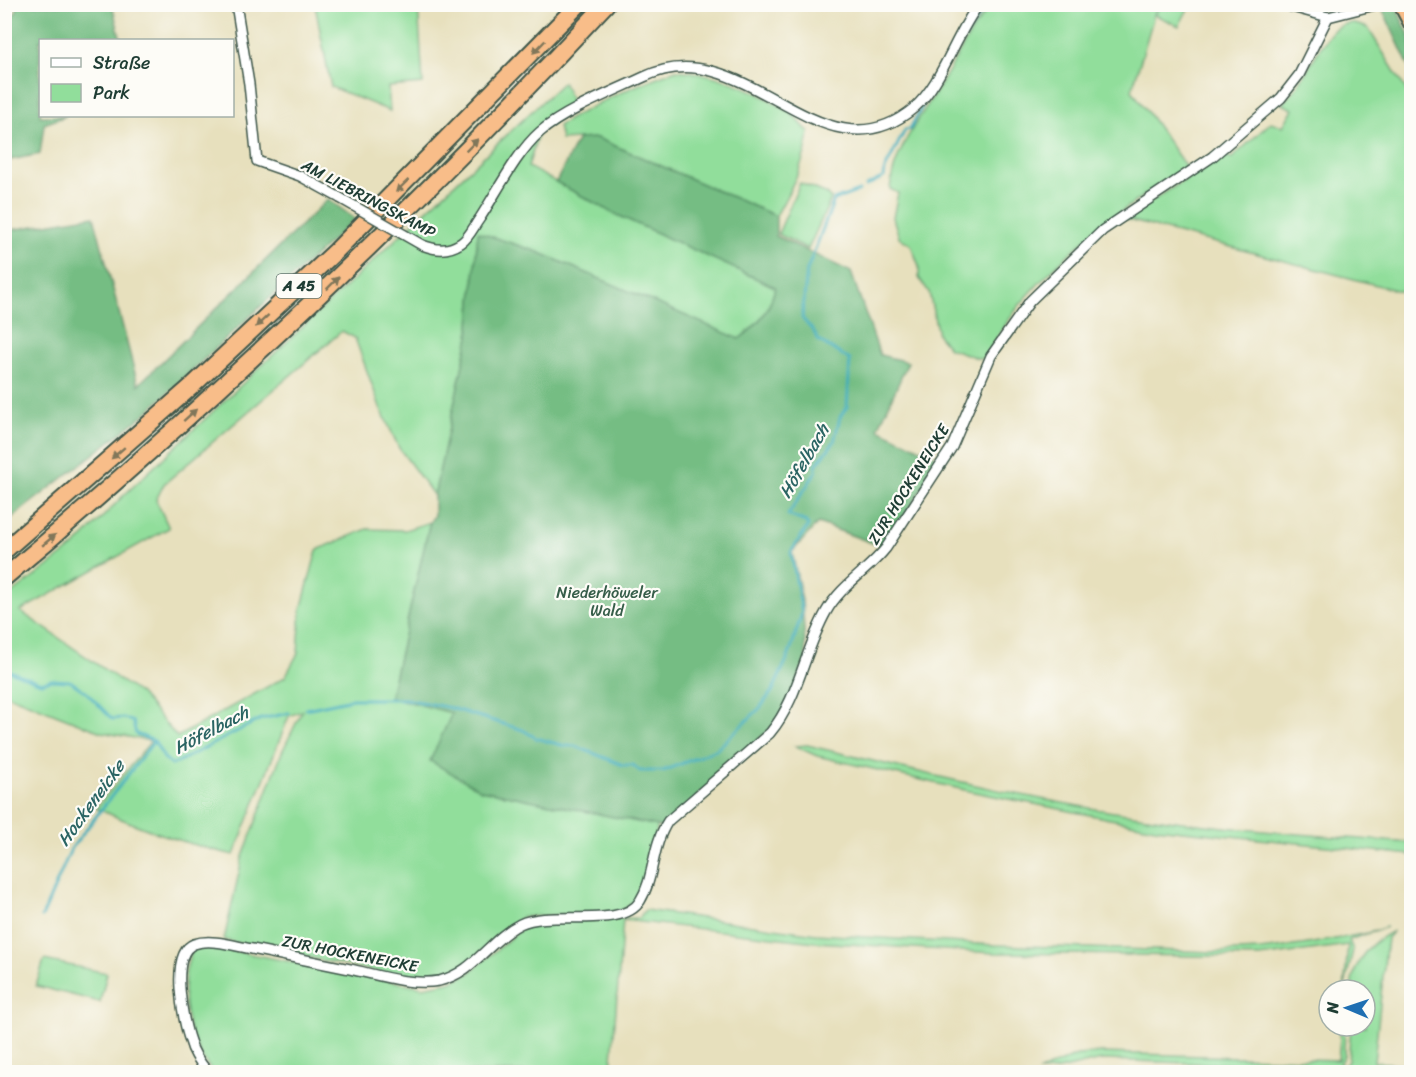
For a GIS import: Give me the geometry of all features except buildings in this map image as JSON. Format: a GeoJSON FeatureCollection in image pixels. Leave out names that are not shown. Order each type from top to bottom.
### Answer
{"type":"FeatureCollection","features":[{"type":"Feature","properties":{"kind":"highway","name":"A 45"},"geometry":{"type":"LineString","coordinates":[[4,551],[191,387],[336,251],[579,4]]}},
{"type":"Feature","properties":{"kind":"highway","name":"A 45"},"geometry":{"type":"LineString","coordinates":[[4,578],[169,435],[319,297],[427,191],[606,4]]}},
{"type":"Feature","properties":{"kind":"street","name":"AM LIEBRINGSKAMP"},"geometry":{"type":"LineString","coordinates":[[236,4],[249,84],[257,160],[300,176],[422,245],[443,250],[466,239],[540,132],[620,88],[667,67],[690,65],[716,71],[812,120],[837,128],[865,129],[901,116],[926,94],[979,4]]}},
{"type":"Feature","properties":{"kind":"street"},"geometry":{"type":"LineString","coordinates":[[1281,4],[1328,17],[1379,4]]}},
{"type":"Feature","properties":{"kind":"street","name":"ZUR HOCKENEICKE"},"geometry":{"type":"LineString","coordinates":[[208,1072],[189,1040],[180,989],[182,956],[187,948],[195,943],[233,946],[399,980],[428,982],[458,974],[511,930],[527,921],[619,915],[637,906],[645,890],[658,838],[668,820],[770,733],[783,717],[827,610],[846,585],[873,563],[886,548],[952,447],[981,375],[1004,334],[1049,280],[1103,230],[1128,211],[1212,157],[1281,98],[1299,75],[1328,17]]}},
{"type":"Feature","properties":{"kind":"green space"},"geometry":{"type":"Polygon","coordinates":[[[1160,4],[1190,5],[1179,26],[1155,15],[1160,4]]]}},
{"type":"Feature","properties":{"kind":"green space"},"geometry":{"type":"Polygon","coordinates":[[[17,5],[112,5],[121,39],[39,39],[39,117],[63,117],[44,124],[40,154],[5,161],[5,23],[17,11],[17,5]]]}},
{"type":"Feature","properties":{"kind":"green space"},"geometry":{"type":"Polygon","coordinates":[[[315,5],[418,5],[423,84],[388,87],[390,111],[331,87],[315,5]]]}},
{"type":"Feature","properties":{"kind":"green space"},"geometry":{"type":"Polygon","coordinates":[[[992,5],[1157,5],[1132,90],[1186,167],[1121,212],[1060,262],[1019,307],[985,357],[980,359],[949,348],[938,335],[929,292],[919,278],[919,266],[911,245],[899,237],[893,218],[898,193],[890,189],[896,162],[916,122],[970,34],[992,5]]]}},
{"type":"Feature","properties":{"kind":"green space"},"geometry":{"type":"Polygon","coordinates":[[[1395,5],[1411,39],[1411,71],[1382,8],[1395,5]]]}},
{"type":"Feature","properties":{"kind":"green space"},"geometry":{"type":"Polygon","coordinates":[[[1352,23],[1368,28],[1411,98],[1411,294],[1124,219],[1223,155],[1232,158],[1271,122],[1283,126],[1293,109],[1282,104],[1290,96],[1333,31],[1340,26],[1352,23]]]}},
{"type":"Feature","properties":{"kind":"green space"},"geometry":{"type":"Polygon","coordinates":[[[676,70],[706,75],[749,89],[792,114],[809,132],[801,165],[776,216],[597,138],[561,140],[558,126],[616,95],[676,70]]]}},
{"type":"Feature","properties":{"kind":"green space"},"geometry":{"type":"Polygon","coordinates":[[[563,82],[574,108],[539,130],[528,167],[613,213],[775,287],[767,310],[752,329],[739,339],[538,252],[478,232],[469,337],[434,496],[399,448],[380,407],[355,338],[342,331],[164,484],[156,500],[169,528],[20,611],[140,694],[177,737],[285,677],[298,653],[301,610],[317,550],[367,529],[405,530],[430,522],[390,696],[452,713],[481,790],[658,826],[644,883],[632,903],[622,911],[522,917],[464,966],[438,977],[407,978],[224,940],[242,859],[282,752],[302,711],[289,716],[234,855],[181,841],[130,823],[96,808],[151,741],[101,732],[5,694],[5,599],[76,545],[121,498],[563,82]]]}},
{"type":"Feature","properties":{"kind":"green space","name":"Niederhöweler Wald"},"geometry":{"type":"Polygon","coordinates":[[[597,138],[776,216],[776,236],[851,272],[880,355],[908,362],[878,429],[940,458],[886,548],[818,523],[792,552],[802,600],[806,659],[783,717],[663,829],[658,826],[481,790],[430,761],[452,713],[390,697],[430,522],[434,515],[434,496],[469,337],[478,232],[538,252],[739,339],[757,323],[767,310],[773,295],[775,287],[613,213],[556,182],[578,139],[597,138]]]}},
{"type":"Feature","properties":{"kind":"green space"},"geometry":{"type":"Polygon","coordinates":[[[800,183],[825,193],[831,199],[808,249],[778,234],[800,183]]]}},
{"type":"Feature","properties":{"kind":"green space"},"geometry":{"type":"Polygon","coordinates":[[[328,199],[355,219],[145,414],[5,523],[5,231],[94,216],[138,385],[328,199]]]}},
{"type":"Feature","properties":{"kind":"green space"},"geometry":{"type":"Polygon","coordinates":[[[807,745],[980,786],[1110,811],[1186,823],[1411,843],[1411,855],[1155,828],[969,791],[817,756],[795,746],[807,745]]]}},
{"type":"Feature","properties":{"kind":"green space"},"geometry":{"type":"Polygon","coordinates":[[[645,910],[816,934],[995,945],[1216,952],[1302,945],[1369,933],[1349,940],[1353,950],[1345,978],[1348,945],[1260,957],[994,953],[815,942],[623,920],[611,1072],[213,1072],[196,1045],[186,1013],[184,996],[188,964],[193,949],[203,945],[423,987],[449,982],[468,974],[526,925],[552,919],[639,918],[645,910]]]}},
{"type":"Feature","properties":{"kind":"green space"},"geometry":{"type":"Polygon","coordinates":[[[1393,931],[1387,938],[1377,1033],[1377,978],[1353,978],[1363,955],[1393,931]]]}},
{"type":"Feature","properties":{"kind":"green space"},"geometry":{"type":"Polygon","coordinates":[[[44,960],[107,973],[100,1002],[36,986],[44,960]]]}},
{"type":"Feature","properties":{"kind":"green space"},"geometry":{"type":"Polygon","coordinates":[[[1340,1038],[1345,1038],[1344,1055],[1339,1065],[1345,1065],[1348,1061],[1350,1038],[1377,1038],[1374,1062],[1411,1065],[1411,1071],[1104,1060],[1054,1071],[1038,1072],[1077,1055],[1102,1053],[1338,1060],[1340,1038]]]}},
{"type":"Feature","properties":{"kind":"waterway","name":"Höfelbach"},"geometry":{"type":"LineString","coordinates":[[963,39],[987,4]]}},
{"type":"Feature","properties":{"kind":"waterway","name":"Höfelbach"},"geometry":{"type":"LineString","coordinates":[[866,186],[884,177],[885,169],[905,130],[910,129],[922,106]]}},
{"type":"Feature","properties":{"kind":"waterway","name":"Höfelbach"},"geometry":{"type":"LineString","coordinates":[[306,709],[352,699],[406,699],[451,708],[523,730],[536,738],[565,746],[575,746],[623,765],[633,765],[640,771],[663,771],[716,750],[760,708],[773,690],[789,655],[802,613],[791,552],[808,526],[806,522],[788,515],[816,472],[816,465],[834,442],[840,417],[847,407],[850,360],[818,340],[802,318],[807,270],[834,200],[859,191]]}},
{"type":"Feature","properties":{"kind":"waterway","name":"Höfelbach"},"geometry":{"type":"LineString","coordinates":[[4,669],[41,683],[51,680],[70,681],[86,692],[112,719],[124,718],[133,722],[136,734],[154,741],[164,758],[172,765],[261,719],[289,713]]}},
{"type":"Feature","properties":{"kind":"waterway","name":"Hockeneicke"},"geometry":{"type":"LineString","coordinates":[[42,917],[71,849],[154,741]]}}]}
